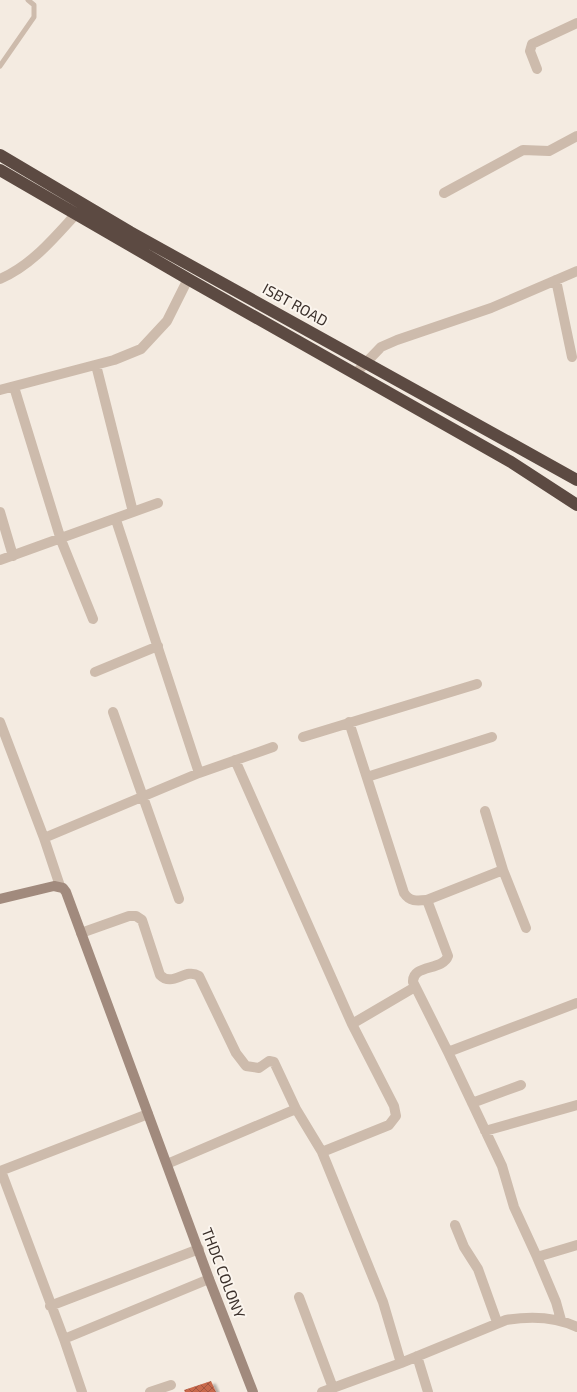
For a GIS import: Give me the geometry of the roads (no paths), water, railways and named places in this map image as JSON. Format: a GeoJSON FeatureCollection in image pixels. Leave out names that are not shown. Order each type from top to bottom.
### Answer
{"type":"FeatureCollection","features":[{"type":"Feature","properties":{"kind":"highway","name":"ISBT ROAD"},"geometry":{"type":"LineString","coordinates":[[0,155],[127,237],[366,363],[577,480]]}},
{"type":"Feature","properties":{"kind":"highway"},"geometry":{"type":"LineString","coordinates":[[0,170],[76,214],[127,237],[188,279],[511,462],[577,506]]}},
{"type":"Feature","properties":{"kind":"street"},"geometry":{"type":"LineString","coordinates":[[537,69],[530,51],[532,44],[577,23]]}},
{"type":"Feature","properties":{"kind":"street"},"geometry":{"type":"LineString","coordinates":[[444,193],[523,150],[549,151],[577,136]]}},
{"type":"Feature","properties":{"kind":"street"},"geometry":{"type":"LineString","coordinates":[[0,279],[31,260],[76,214]]}},
{"type":"Feature","properties":{"kind":"street"},"geometry":{"type":"LineString","coordinates":[[356,373],[381,347],[396,340],[491,308],[577,271]]}},
{"type":"Feature","properties":{"kind":"street"},"geometry":{"type":"LineString","coordinates":[[0,390],[96,365],[133,353],[149,343],[173,311],[188,279]]}},
{"type":"Feature","properties":{"kind":"street"},"geometry":{"type":"LineString","coordinates":[[556,280],[572,358]]}},
{"type":"Feature","properties":{"kind":"street"},"geometry":{"type":"LineString","coordinates":[[96,365],[133,512]]}},
{"type":"Feature","properties":{"kind":"street"},"geometry":{"type":"LineString","coordinates":[[14,387],[61,540],[93,619]]}},
{"type":"Feature","properties":{"kind":"street"},"geometry":{"type":"LineString","coordinates":[[0,560],[61,540],[158,503]]}},
{"type":"Feature","properties":{"kind":"street"},"geometry":{"type":"LineString","coordinates":[[0,512],[13,556]]}},
{"type":"Feature","properties":{"kind":"street"},"geometry":{"type":"LineString","coordinates":[[116,520],[199,773]]}},
{"type":"Feature","properties":{"kind":"street"},"geometry":{"type":"LineString","coordinates":[[95,672],[158,646]]}},
{"type":"Feature","properties":{"kind":"street"},"geometry":{"type":"LineString","coordinates":[[303,737],[477,684]]}},
{"type":"Feature","properties":{"kind":"street"},"geometry":{"type":"LineString","coordinates":[[113,712],[179,898]]}},
{"type":"Feature","properties":{"kind":"street"},"geometry":{"type":"LineString","coordinates":[[0,722],[44,838],[60,886],[54,886],[0,900]]}},
{"type":"Feature","properties":{"kind":"street"},"geometry":{"type":"LineString","coordinates":[[349,722],[404,893],[411,900],[427,900],[503,870]]}},
{"type":"Feature","properties":{"kind":"street"},"geometry":{"type":"LineString","coordinates":[[367,777],[492,737]]}},
{"type":"Feature","properties":{"kind":"street"},"geometry":{"type":"LineString","coordinates":[[44,838],[199,773],[273,747]]}},
{"type":"Feature","properties":{"kind":"street"},"geometry":{"type":"LineString","coordinates":[[235,760],[352,1024],[394,1106],[396,1116],[389,1125],[322,1152]]}},
{"type":"Feature","properties":{"kind":"street"},"geometry":{"type":"LineString","coordinates":[[485,811],[503,870],[526,928]]}},
{"type":"Feature","properties":{"kind":"street","name":"THDC COLONY"},"geometry":{"type":"LineString","coordinates":[[60,886],[66,892],[209,1279],[253,1392]]}},
{"type":"Feature","properties":{"kind":"street"},"geometry":{"type":"LineString","coordinates":[[427,900],[448,956],[443,963],[415,975],[413,978],[415,987],[448,1052],[502,1166],[518,1219],[538,1257],[556,1302],[561,1320]]}},
{"type":"Feature","properties":{"kind":"street"},"geometry":{"type":"LineString","coordinates":[[81,933],[129,916],[138,917],[142,920],[160,975],[165,979],[171,980],[190,973],[199,976],[236,1053],[246,1066],[259,1068],[269,1061],[274,1062],[296,1109],[322,1152],[383,1302],[400,1363]]}},
{"type":"Feature","properties":{"kind":"street"},"geometry":{"type":"LineString","coordinates":[[352,1024],[415,987]]}},
{"type":"Feature","properties":{"kind":"street"},"geometry":{"type":"LineString","coordinates":[[448,1052],[577,1003]]}},
{"type":"Feature","properties":{"kind":"street"},"geometry":{"type":"LineString","coordinates":[[472,1102],[521,1085]]}},
{"type":"Feature","properties":{"kind":"street"},"geometry":{"type":"LineString","coordinates":[[485,1131],[577,1106]]}},
{"type":"Feature","properties":{"kind":"street"},"geometry":{"type":"LineString","coordinates":[[167,1164],[296,1109]]}},
{"type":"Feature","properties":{"kind":"street"},"geometry":{"type":"LineString","coordinates":[[82,1392],[64,1339],[50,1306],[0,1171],[148,1114]]}},
{"type":"Feature","properties":{"kind":"street"},"geometry":{"type":"LineString","coordinates":[[455,1225],[464,1247],[478,1269],[497,1322]]}},
{"type":"Feature","properties":{"kind":"street"},"geometry":{"type":"LineString","coordinates":[[538,1257],[577,1246]]}},
{"type":"Feature","properties":{"kind":"street"},"geometry":{"type":"LineString","coordinates":[[50,1306],[198,1249]]}},
{"type":"Feature","properties":{"kind":"street"},"geometry":{"type":"LineString","coordinates":[[64,1339],[209,1279]]}},
{"type":"Feature","properties":{"kind":"street"},"geometry":{"type":"LineString","coordinates":[[300,1297],[333,1388]]}},
{"type":"Feature","properties":{"kind":"street"},"geometry":{"type":"LineString","coordinates":[[322,1392],[400,1363],[497,1322],[524,1317],[561,1320],[577,1327]]}},
{"type":"Feature","properties":{"kind":"street"},"geometry":{"type":"LineString","coordinates":[[413,1357],[428,1392]]}},
{"type":"Feature","properties":{"kind":"street"},"geometry":{"type":"LineString","coordinates":[[150,1392],[171,1385]]}},
{"type":"Feature","properties":{"kind":"lane"},"geometry":{"type":"LineString","coordinates":[[0,66],[34,17],[34,5],[28,0]]}}]}
